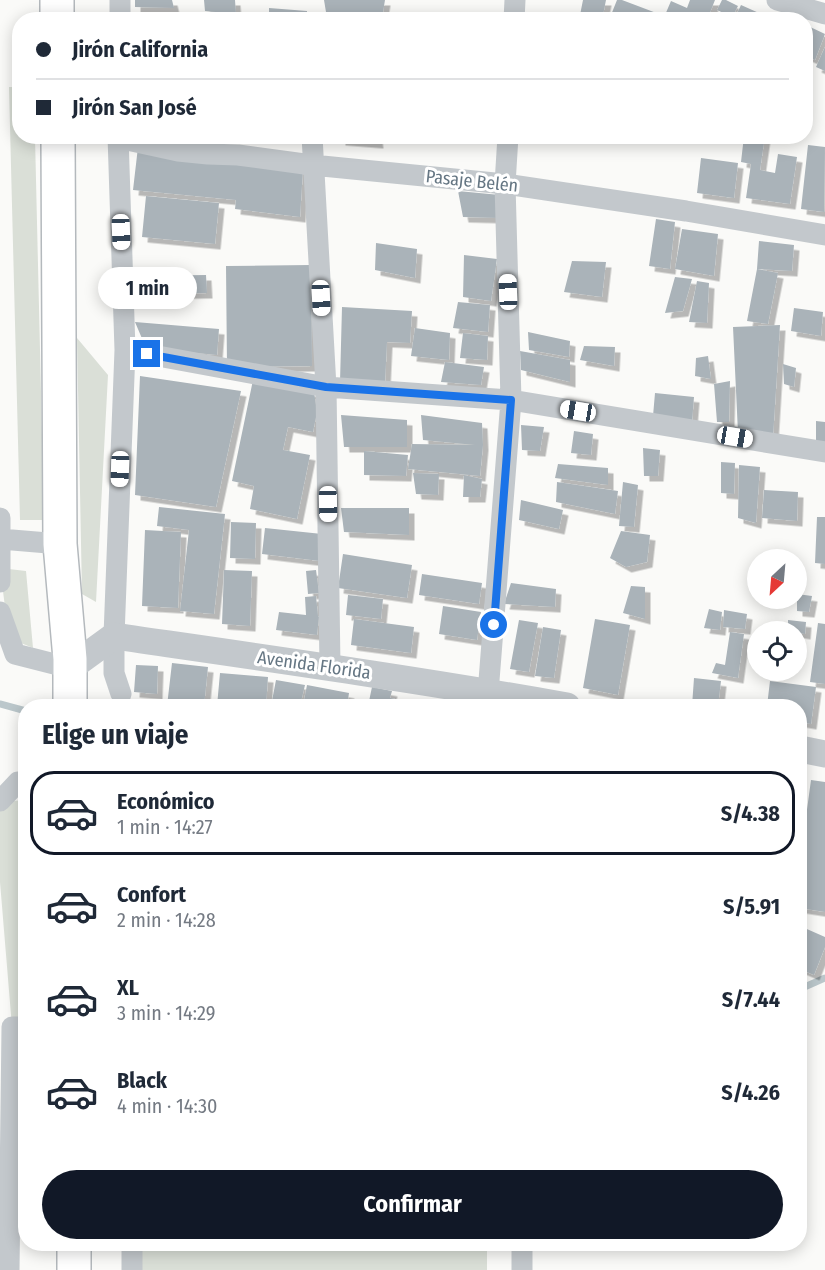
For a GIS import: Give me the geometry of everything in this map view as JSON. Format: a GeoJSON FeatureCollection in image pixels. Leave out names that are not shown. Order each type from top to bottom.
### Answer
{"type":"FeatureCollection","features":[{"type":"Feature","properties":{"kind":"highway"},"geometry":{"type":"LineString","coordinates":[[58,144],[60,543],[70,663],[70,699]]}},
{"type":"Feature","properties":{"kind":"highway"},"geometry":{"type":"LineString","coordinates":[[74,1251],[74,1270]]}},
{"type":"Feature","properties":{"kind":"street"},"geometry":{"type":"LineString","coordinates":[[777,0],[825,14]]}},
{"type":"Feature","properties":{"kind":"street"},"geometry":{"type":"LineString","coordinates":[[118,144],[125,350],[114,673],[121,694]]}},
{"type":"Feature","properties":{"kind":"street","name":"Pasaje Belén"},"geometry":{"type":"LineString","coordinates":[[148,144],[178,151],[238,155],[312,165],[505,184],[686,211],[825,235]]}},
{"type":"Feature","properties":{"kind":"street"},"geometry":{"type":"LineString","coordinates":[[312,144],[326,387],[330,667]]}},
{"type":"Feature","properties":{"kind":"street"},"geometry":{"type":"LineString","coordinates":[[488,699],[511,400],[505,184],[508,144]]}},
{"type":"Feature","properties":{"kind":"street"},"geometry":{"type":"LineString","coordinates":[[125,350],[326,387],[511,400],[825,452]]}},
{"type":"Feature","properties":{"kind":"street"},"geometry":{"type":"LineString","coordinates":[[0,518],[0,582]]}},
{"type":"Feature","properties":{"kind":"street"},"geometry":{"type":"LineString","coordinates":[[0,539],[60,543]]}},
{"type":"Feature","properties":{"kind":"street"},"geometry":{"type":"LineString","coordinates":[[0,612],[15,654],[70,663],[114,636]]}},
{"type":"Feature","properties":{"kind":"street","name":"Avenida Florida"},"geometry":{"type":"LineString","coordinates":[[114,636],[330,667],[488,699]]}},
{"type":"Feature","properties":{"kind":"street"},"geometry":{"type":"LineString","coordinates":[[807,750],[825,754]]}},
{"type":"Feature","properties":{"kind":"street"},"geometry":{"type":"LineString","coordinates":[[0,801],[18,782]]}},
{"type":"Feature","properties":{"kind":"street"},"geometry":{"type":"LineString","coordinates":[[9,1270],[12,1027],[18,1027]]}},
{"type":"Feature","properties":{"kind":"street"},"geometry":{"type":"LineString","coordinates":[[132,1251],[132,1270]]}},
{"type":"Feature","properties":{"kind":"street"},"geometry":{"type":"LineString","coordinates":[[522,1251],[522,1270]]}},
{"type":"Feature","properties":{"kind":"shaded area"},"geometry":{"type":"Polygon","coordinates":[[[9,87],[12,87],[12,144],[35,144],[44,520],[20,520],[9,87]]]}},
{"type":"Feature","properties":{"kind":"shaded area"},"geometry":{"type":"Polygon","coordinates":[[[77,338],[108,375],[96,602],[82,594],[77,338]]]}},
{"type":"Feature","properties":{"kind":"shaded area"},"geometry":{"type":"Polygon","coordinates":[[[0,568],[26,571],[33,648],[9,638],[0,568]]]}},
{"type":"Feature","properties":{"kind":"shaded area"},"geometry":{"type":"Polygon","coordinates":[[[18,801],[18,1027],[12,1027],[0,882],[0,802],[18,801]]]}},
{"type":"Feature","properties":{"kind":"shaded area"},"geometry":{"type":"Polygon","coordinates":[[[141,1251],[487,1251],[487,1270],[141,1270],[141,1251]]]}},
{"type":"Feature","properties":{"kind":"building"},"geometry":{"type":"Polygon","coordinates":[[[135,0],[172,0],[174,8],[135,7],[135,0]]]}},
{"type":"Feature","properties":{"kind":"building"},"geometry":{"type":"Polygon","coordinates":[[[204,0],[235,0],[236,12],[205,11],[204,0]]]}},
{"type":"Feature","properties":{"kind":"building"},"geometry":{"type":"Polygon","coordinates":[[[324,0],[385,0],[383,12],[326,12],[324,0]]]}},
{"type":"Feature","properties":{"kind":"building"},"geometry":{"type":"Polygon","coordinates":[[[583,0],[606,0],[604,12],[581,12],[583,0]]]}},
{"type":"Feature","properties":{"kind":"building"},"geometry":{"type":"Polygon","coordinates":[[[617,0],[622,0],[654,12],[612,12],[617,0]]]}},
{"type":"Feature","properties":{"kind":"building"},"geometry":{"type":"Polygon","coordinates":[[[690,0],[715,0],[710,12],[666,12],[671,1],[687,8],[690,0]]]}},
{"type":"Feature","properties":{"kind":"building"},"geometry":{"type":"Polygon","coordinates":[[[722,0],[738,6],[735,12],[717,10],[722,0]]]}},
{"type":"Feature","properties":{"kind":"building"},"geometry":{"type":"Polygon","coordinates":[[[741,5],[757,12],[738,12],[741,5]]]}},
{"type":"Feature","properties":{"kind":"building"},"geometry":{"type":"Polygon","coordinates":[[[269,8],[307,11],[307,12],[269,12],[269,8]]]}},
{"type":"Feature","properties":{"kind":"building"},"geometry":{"type":"Polygon","coordinates":[[[813,28],[825,34],[815,60],[813,59],[813,28]]]}},
{"type":"Feature","properties":{"kind":"building"},"geometry":{"type":"Polygon","coordinates":[[[825,47],[825,71],[816,67],[825,47]]]}},
{"type":"Feature","properties":{"kind":"building"},"geometry":{"type":"Polygon","coordinates":[[[743,144],[764,144],[760,170],[775,173],[778,154],[797,157],[790,204],[746,198],[751,164],[741,162],[743,144]]]}},
{"type":"Feature","properties":{"kind":"building"},"geometry":{"type":"Polygon","coordinates":[[[808,145],[825,147],[824,212],[801,209],[808,145]]]}},
{"type":"Feature","properties":{"kind":"building"},"geometry":{"type":"Polygon","coordinates":[[[138,147],[303,169],[300,217],[235,209],[236,200],[133,190],[138,147]]]}},
{"type":"Feature","properties":{"kind":"building"},"geometry":{"type":"Polygon","coordinates":[[[701,158],[738,163],[734,198],[697,193],[701,158]]]}},
{"type":"Feature","properties":{"kind":"building"},"geometry":{"type":"Polygon","coordinates":[[[458,191],[500,195],[500,218],[463,217],[458,191]]]}},
{"type":"Feature","properties":{"kind":"building"},"geometry":{"type":"Polygon","coordinates":[[[146,196],[219,203],[215,244],[142,237],[146,196]]]}},
{"type":"Feature","properties":{"kind":"building"},"geometry":{"type":"Polygon","coordinates":[[[656,219],[675,222],[670,269],[649,266],[656,219]]]}},
{"type":"Feature","properties":{"kind":"building"},"geometry":{"type":"Polygon","coordinates":[[[682,229],[718,234],[714,276],[675,269],[682,229]]]}},
{"type":"Feature","properties":{"kind":"building"},"geometry":{"type":"Polygon","coordinates":[[[759,241],[794,245],[792,271],[757,269],[759,241]]]}},
{"type":"Feature","properties":{"kind":"building"},"geometry":{"type":"Polygon","coordinates":[[[376,243],[417,249],[415,278],[375,270],[376,243]]]}},
{"type":"Feature","properties":{"kind":"building"},"geometry":{"type":"Polygon","coordinates":[[[464,255],[497,259],[491,301],[463,297],[464,255]]]}},
{"type":"Feature","properties":{"kind":"building"},"geometry":{"type":"Polygon","coordinates":[[[572,261],[606,262],[602,297],[564,292],[572,261]]]}},
{"type":"Feature","properties":{"kind":"building"},"geometry":{"type":"Polygon","coordinates":[[[311,265],[312,366],[227,367],[226,266],[311,265]]]}},
{"type":"Feature","properties":{"kind":"building"},"geometry":{"type":"Polygon","coordinates":[[[757,269],[778,273],[768,324],[747,321],[757,269]]]}},
{"type":"Feature","properties":{"kind":"building"},"geometry":{"type":"Polygon","coordinates":[[[206,275],[207,293],[136,294],[135,276],[206,275]]]}},
{"type":"Feature","properties":{"kind":"building"},"geometry":{"type":"Polygon","coordinates":[[[675,277],[692,279],[683,311],[665,313],[675,277]]]}},
{"type":"Feature","properties":{"kind":"building"},"geometry":{"type":"Polygon","coordinates":[[[697,281],[709,283],[707,323],[689,322],[697,281]]]}},
{"type":"Feature","properties":{"kind":"building"},"geometry":{"type":"Polygon","coordinates":[[[458,302],[490,305],[488,332],[453,328],[458,302]]]}},
{"type":"Feature","properties":{"kind":"building"},"geometry":{"type":"Polygon","coordinates":[[[342,307],[412,311],[410,343],[387,342],[385,383],[340,382],[342,307]]]}},
{"type":"Feature","properties":{"kind":"building"},"geometry":{"type":"Polygon","coordinates":[[[794,308],[823,312],[821,336],[791,331],[794,308]]]}},
{"type":"Feature","properties":{"kind":"building"},"geometry":{"type":"Polygon","coordinates":[[[135,322],[219,329],[217,355],[146,348],[135,322]]]}},
{"type":"Feature","properties":{"kind":"building"},"geometry":{"type":"Polygon","coordinates":[[[780,325],[773,437],[738,433],[733,327],[780,325]]]}},
{"type":"Feature","properties":{"kind":"building"},"geometry":{"type":"Polygon","coordinates":[[[415,328],[450,333],[449,360],[411,356],[415,328]]]}},
{"type":"Feature","properties":{"kind":"building"},"geometry":{"type":"Polygon","coordinates":[[[528,332],[570,341],[569,357],[529,350],[528,332]]]}},
{"type":"Feature","properties":{"kind":"building"},"geometry":{"type":"Polygon","coordinates":[[[463,333],[488,336],[487,360],[460,358],[463,333]]]}},
{"type":"Feature","properties":{"kind":"building"},"geometry":{"type":"Polygon","coordinates":[[[584,346],[615,347],[614,366],[580,360],[584,346]]]}},
{"type":"Feature","properties":{"kind":"building"},"geometry":{"type":"Polygon","coordinates":[[[520,351],[570,360],[570,382],[521,370],[520,351]]]}},
{"type":"Feature","properties":{"kind":"building"},"geometry":{"type":"Polygon","coordinates":[[[708,356],[711,379],[695,376],[696,358],[708,356]]]}},
{"type":"Feature","properties":{"kind":"building"},"geometry":{"type":"Polygon","coordinates":[[[445,362],[484,367],[481,385],[441,382],[445,362]]]}},
{"type":"Feature","properties":{"kind":"building"},"geometry":{"type":"Polygon","coordinates":[[[783,364],[796,368],[794,387],[784,384],[783,364]]]}},
{"type":"Feature","properties":{"kind":"building"},"geometry":{"type":"Polygon","coordinates":[[[140,376],[241,391],[216,507],[135,495],[140,376]]]}},
{"type":"Feature","properties":{"kind":"building"},"geometry":{"type":"Polygon","coordinates":[[[253,380],[314,392],[317,412],[313,432],[288,427],[283,450],[310,455],[297,519],[250,509],[254,486],[232,481],[253,380]]]}},
{"type":"Feature","properties":{"kind":"building"},"geometry":{"type":"Polygon","coordinates":[[[730,381],[729,422],[717,422],[714,384],[730,381]]]}},
{"type":"Feature","properties":{"kind":"building"},"geometry":{"type":"Polygon","coordinates":[[[655,393],[694,397],[692,422],[653,416],[655,393]]]}},
{"type":"Feature","properties":{"kind":"building"},"geometry":{"type":"Polygon","coordinates":[[[341,415],[407,420],[407,447],[344,447],[341,415]]]}},
{"type":"Feature","properties":{"kind":"building"},"geometry":{"type":"Polygon","coordinates":[[[421,415],[482,423],[483,445],[480,476],[408,469],[412,444],[475,445],[423,440],[421,415]]]}},
{"type":"Feature","properties":{"kind":"building"},"geometry":{"type":"Polygon","coordinates":[[[816,421],[825,422],[825,444],[816,442],[816,421]]]}},
{"type":"Feature","properties":{"kind":"building"},"geometry":{"type":"Polygon","coordinates":[[[521,425],[544,427],[540,451],[522,450],[521,425]]]}},
{"type":"Feature","properties":{"kind":"building"},"geometry":{"type":"Polygon","coordinates":[[[574,431],[593,434],[591,455],[571,453],[574,431]]]}},
{"type":"Feature","properties":{"kind":"building"},"geometry":{"type":"Polygon","coordinates":[[[643,448],[660,450],[658,476],[644,476],[643,448]]]}},
{"type":"Feature","properties":{"kind":"building"},"geometry":{"type":"Polygon","coordinates":[[[364,451],[408,455],[406,476],[364,475],[364,451]]]}},
{"type":"Feature","properties":{"kind":"building"},"geometry":{"type":"Polygon","coordinates":[[[721,462],[735,463],[734,494],[721,493],[721,462]]]}},
{"type":"Feature","properties":{"kind":"building"},"geometry":{"type":"Polygon","coordinates":[[[558,464],[608,468],[608,485],[555,478],[558,464]]]}},
{"type":"Feature","properties":{"kind":"building"},"geometry":{"type":"Polygon","coordinates":[[[739,465],[760,467],[756,523],[738,518],[739,465]]]}},
{"type":"Feature","properties":{"kind":"building"},"geometry":{"type":"Polygon","coordinates":[[[413,473],[439,474],[438,495],[416,494],[413,473]]]}},
{"type":"Feature","properties":{"kind":"building"},"geometry":{"type":"Polygon","coordinates":[[[464,475],[482,479],[480,497],[463,497],[464,475]]]}},
{"type":"Feature","properties":{"kind":"building"},"geometry":{"type":"Polygon","coordinates":[[[557,482],[618,491],[615,514],[556,502],[557,482]]]}},
{"type":"Feature","properties":{"kind":"building"},"geometry":{"type":"Polygon","coordinates":[[[623,482],[638,485],[634,527],[619,526],[623,482]]]}},
{"type":"Feature","properties":{"kind":"building"},"geometry":{"type":"Polygon","coordinates":[[[764,490],[798,492],[797,521],[762,518],[764,490]]]}},
{"type":"Feature","properties":{"kind":"building"},"geometry":{"type":"Polygon","coordinates":[[[521,500],[563,510],[559,529],[519,520],[521,500]]]}},
{"type":"Feature","properties":{"kind":"building"},"geometry":{"type":"Polygon","coordinates":[[[159,507],[225,514],[214,614],[180,611],[189,530],[157,526],[159,507]]]}},
{"type":"Feature","properties":{"kind":"building"},"geometry":{"type":"Polygon","coordinates":[[[341,508],[409,508],[409,535],[344,532],[341,508]]]}},
{"type":"Feature","properties":{"kind":"building"},"geometry":{"type":"Polygon","coordinates":[[[817,517],[825,517],[825,564],[815,563],[817,517]]]}},
{"type":"Feature","properties":{"kind":"building"},"geometry":{"type":"Polygon","coordinates":[[[231,522],[256,523],[255,559],[230,558],[231,522]]]}},
{"type":"Feature","properties":{"kind":"building"},"geometry":{"type":"Polygon","coordinates":[[[265,528],[322,534],[320,561],[262,554],[265,528]]]}},
{"type":"Feature","properties":{"kind":"building"},"geometry":{"type":"Polygon","coordinates":[[[145,530],[181,532],[178,608],[142,606],[145,530]]]}},
{"type":"Feature","properties":{"kind":"building"},"geometry":{"type":"Polygon","coordinates":[[[621,531],[650,535],[647,562],[626,567],[610,558],[621,531]]]}},
{"type":"Feature","properties":{"kind":"building"},"geometry":{"type":"Polygon","coordinates":[[[343,554],[412,565],[407,598],[338,588],[343,554]]]}},
{"type":"Feature","properties":{"kind":"building"},"geometry":{"type":"Polygon","coordinates":[[[224,570],[252,571],[250,626],[222,624],[224,570]]]}},
{"type":"Feature","properties":{"kind":"building"},"geometry":{"type":"Polygon","coordinates":[[[316,570],[319,593],[308,594],[306,571],[316,570]]]}},
{"type":"Feature","properties":{"kind":"building"},"geometry":{"type":"Polygon","coordinates":[[[422,574],[482,583],[479,604],[419,595],[422,574]]]}},
{"type":"Feature","properties":{"kind":"building"},"geometry":{"type":"Polygon","coordinates":[[[511,583],[556,589],[555,607],[504,604],[511,583]]]}},
{"type":"Feature","properties":{"kind":"building"},"geometry":{"type":"Polygon","coordinates":[[[631,586],[645,587],[645,619],[623,613],[631,586]]]}},
{"type":"Feature","properties":{"kind":"building"},"geometry":{"type":"Polygon","coordinates":[[[348,595],[383,599],[381,619],[346,615],[348,595]]]}},
{"type":"Feature","properties":{"kind":"building"},"geometry":{"type":"Polygon","coordinates":[[[807,595],[812,596],[809,612],[797,611],[797,609],[807,609],[807,595]]]}},
{"type":"Feature","properties":{"kind":"building"},"geometry":{"type":"Polygon","coordinates":[[[316,596],[319,617],[317,635],[276,630],[279,612],[306,615],[305,597],[316,596]]]}},
{"type":"Feature","properties":{"kind":"building"},"geometry":{"type":"Polygon","coordinates":[[[443,606],[481,612],[477,640],[439,634],[443,606]]]}},
{"type":"Feature","properties":{"kind":"building"},"geometry":{"type":"Polygon","coordinates":[[[709,609],[722,612],[720,630],[704,628],[709,609]]]}},
{"type":"Feature","properties":{"kind":"building"},"geometry":{"type":"Polygon","coordinates":[[[724,610],[747,614],[745,629],[723,627],[724,610]]]}},
{"type":"Feature","properties":{"kind":"building"},"geometry":{"type":"Polygon","coordinates":[[[354,619],[414,627],[411,653],[351,645],[354,619]]]}},
{"type":"Feature","properties":{"kind":"building"},"geometry":{"type":"Polygon","coordinates":[[[595,619],[630,625],[618,695],[583,688],[595,619]]]}},
{"type":"Feature","properties":{"kind":"building"},"geometry":{"type":"Polygon","coordinates":[[[519,620],[538,623],[529,672],[510,669],[519,620]]]}},
{"type":"Feature","properties":{"kind":"building"},"geometry":{"type":"Polygon","coordinates":[[[818,623],[825,624],[825,684],[810,682],[818,623]]]}},
{"type":"Feature","properties":{"kind":"building"},"geometry":{"type":"Polygon","coordinates":[[[543,627],[561,630],[554,678],[535,676],[543,627]]]}},
{"type":"Feature","properties":{"kind":"building"},"geometry":{"type":"Polygon","coordinates":[[[730,632],[744,634],[738,678],[712,673],[716,663],[725,665],[730,632]]]}},
{"type":"Feature","properties":{"kind":"building"},"geometry":{"type":"Polygon","coordinates":[[[172,663],[208,667],[205,699],[168,699],[172,663]]]}},
{"type":"Feature","properties":{"kind":"building"},"geometry":{"type":"Polygon","coordinates":[[[136,665],[158,666],[157,694],[134,692],[136,665]]]}},
{"type":"Feature","properties":{"kind":"building"},"geometry":{"type":"Polygon","coordinates":[[[220,673],[268,677],[266,699],[218,699],[220,673]]]}},
{"type":"Feature","properties":{"kind":"building"},"geometry":{"type":"Polygon","coordinates":[[[694,678],[721,681],[719,699],[692,699],[694,678]]]}},
{"type":"Feature","properties":{"kind":"building"},"geometry":{"type":"Polygon","coordinates":[[[276,680],[305,685],[302,699],[272,699],[276,680]]]}},
{"type":"Feature","properties":{"kind":"building"},"geometry":{"type":"Polygon","coordinates":[[[770,681],[816,687],[811,724],[807,723],[807,699],[768,699],[770,681]]]}},
{"type":"Feature","properties":{"kind":"building"},"geometry":{"type":"Polygon","coordinates":[[[307,685],[349,693],[348,699],[304,699],[307,685]]]}},
{"type":"Feature","properties":{"kind":"building"},"geometry":{"type":"Polygon","coordinates":[[[372,687],[392,691],[390,698],[395,699],[369,699],[372,687]]]}},
{"type":"Feature","properties":{"kind":"building"},"geometry":{"type":"Polygon","coordinates":[[[811,780],[825,782],[825,912],[807,909],[807,809],[811,780]]]}},
{"type":"Feature","properties":{"kind":"building"},"geometry":{"type":"Polygon","coordinates":[[[807,929],[825,937],[825,947],[814,975],[807,972],[807,929]]]}},
{"type":"Feature","properties":{"kind":"waterway"},"geometry":{"type":"LineString","coordinates":[[0,704],[18,709]]}},
{"type":"Feature","properties":{"kind":"waterway"},"geometry":{"type":"LineString","coordinates":[[807,986],[825,978]]}},
{"type":"Feature","properties":{"kind":"route"},"geometry":{"type":"LineString","coordinates":[[147,354],[326,387],[511,400],[494,625]]}}]}
